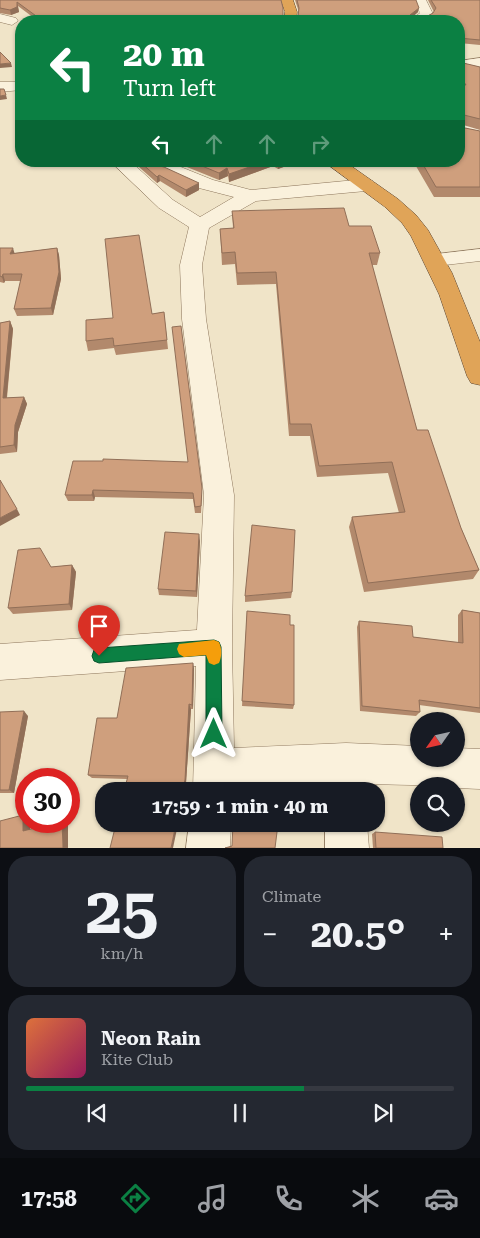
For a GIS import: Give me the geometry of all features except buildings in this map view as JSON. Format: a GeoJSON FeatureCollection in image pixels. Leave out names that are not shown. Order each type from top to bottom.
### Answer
{"type":"FeatureCollection","features":[{"type":"Feature","properties":{"kind":"highway"},"geometry":{"type":"LineString","coordinates":[[287,0],[291,15]]}},
{"type":"Feature","properties":{"kind":"highway"},"geometry":{"type":"LineString","coordinates":[[340,167],[407,218],[416,228],[436,260],[480,376]]}},
{"type":"Feature","properties":{"kind":"street"},"geometry":{"type":"LineString","coordinates":[[420,0],[427,14],[425,15]]}},
{"type":"Feature","properties":{"kind":"street"},"geometry":{"type":"LineString","coordinates":[[465,63],[480,56]]}},
{"type":"Feature","properties":{"kind":"street"},"geometry":{"type":"LineString","coordinates":[[465,64],[480,62]]}},
{"type":"Feature","properties":{"kind":"street"},"geometry":{"type":"LineString","coordinates":[[465,64],[480,67]]}},
{"type":"Feature","properties":{"kind":"street"},"geometry":{"type":"LineString","coordinates":[[0,88],[15,87]]}},
{"type":"Feature","properties":{"kind":"street"},"geometry":{"type":"LineString","coordinates":[[465,129],[480,126]]}},
{"type":"Feature","properties":{"kind":"street"},"geometry":{"type":"LineString","coordinates":[[465,131],[480,135]]}},
{"type":"Feature","properties":{"kind":"street"},"geometry":{"type":"LineString","coordinates":[[126,167],[166,204],[200,225]]}},
{"type":"Feature","properties":{"kind":"street"},"geometry":{"type":"LineString","coordinates":[[167,167],[206,184],[251,196],[366,185]]}},
{"type":"Feature","properties":{"kind":"street"},"geometry":{"type":"LineString","coordinates":[[251,196],[200,225],[190,265],[194,319],[219,495],[214,647],[213,780],[346,777],[480,769]]}},
{"type":"Feature","properties":{"kind":"street"},"geometry":{"type":"LineString","coordinates":[[436,260],[480,255]]}},
{"type":"Feature","properties":{"kind":"street"},"geometry":{"type":"LineString","coordinates":[[0,662],[214,647]]}},
{"type":"Feature","properties":{"kind":"street"},"geometry":{"type":"LineString","coordinates":[[208,848],[209,832]]}},
{"type":"Feature","properties":{"kind":"street"},"geometry":{"type":"LineString","coordinates":[[346,832],[347,848]]}},
{"type":"Feature","properties":{"kind":"slow traffic"},"geometry":{"type":"LineString","coordinates":[[184,649],[214,647],[214,658]]}},
{"type":"Feature","properties":{"kind":"route"},"geometry":{"type":"LineString","coordinates":[[99,656],[214,647],[214,734]]}}]}
